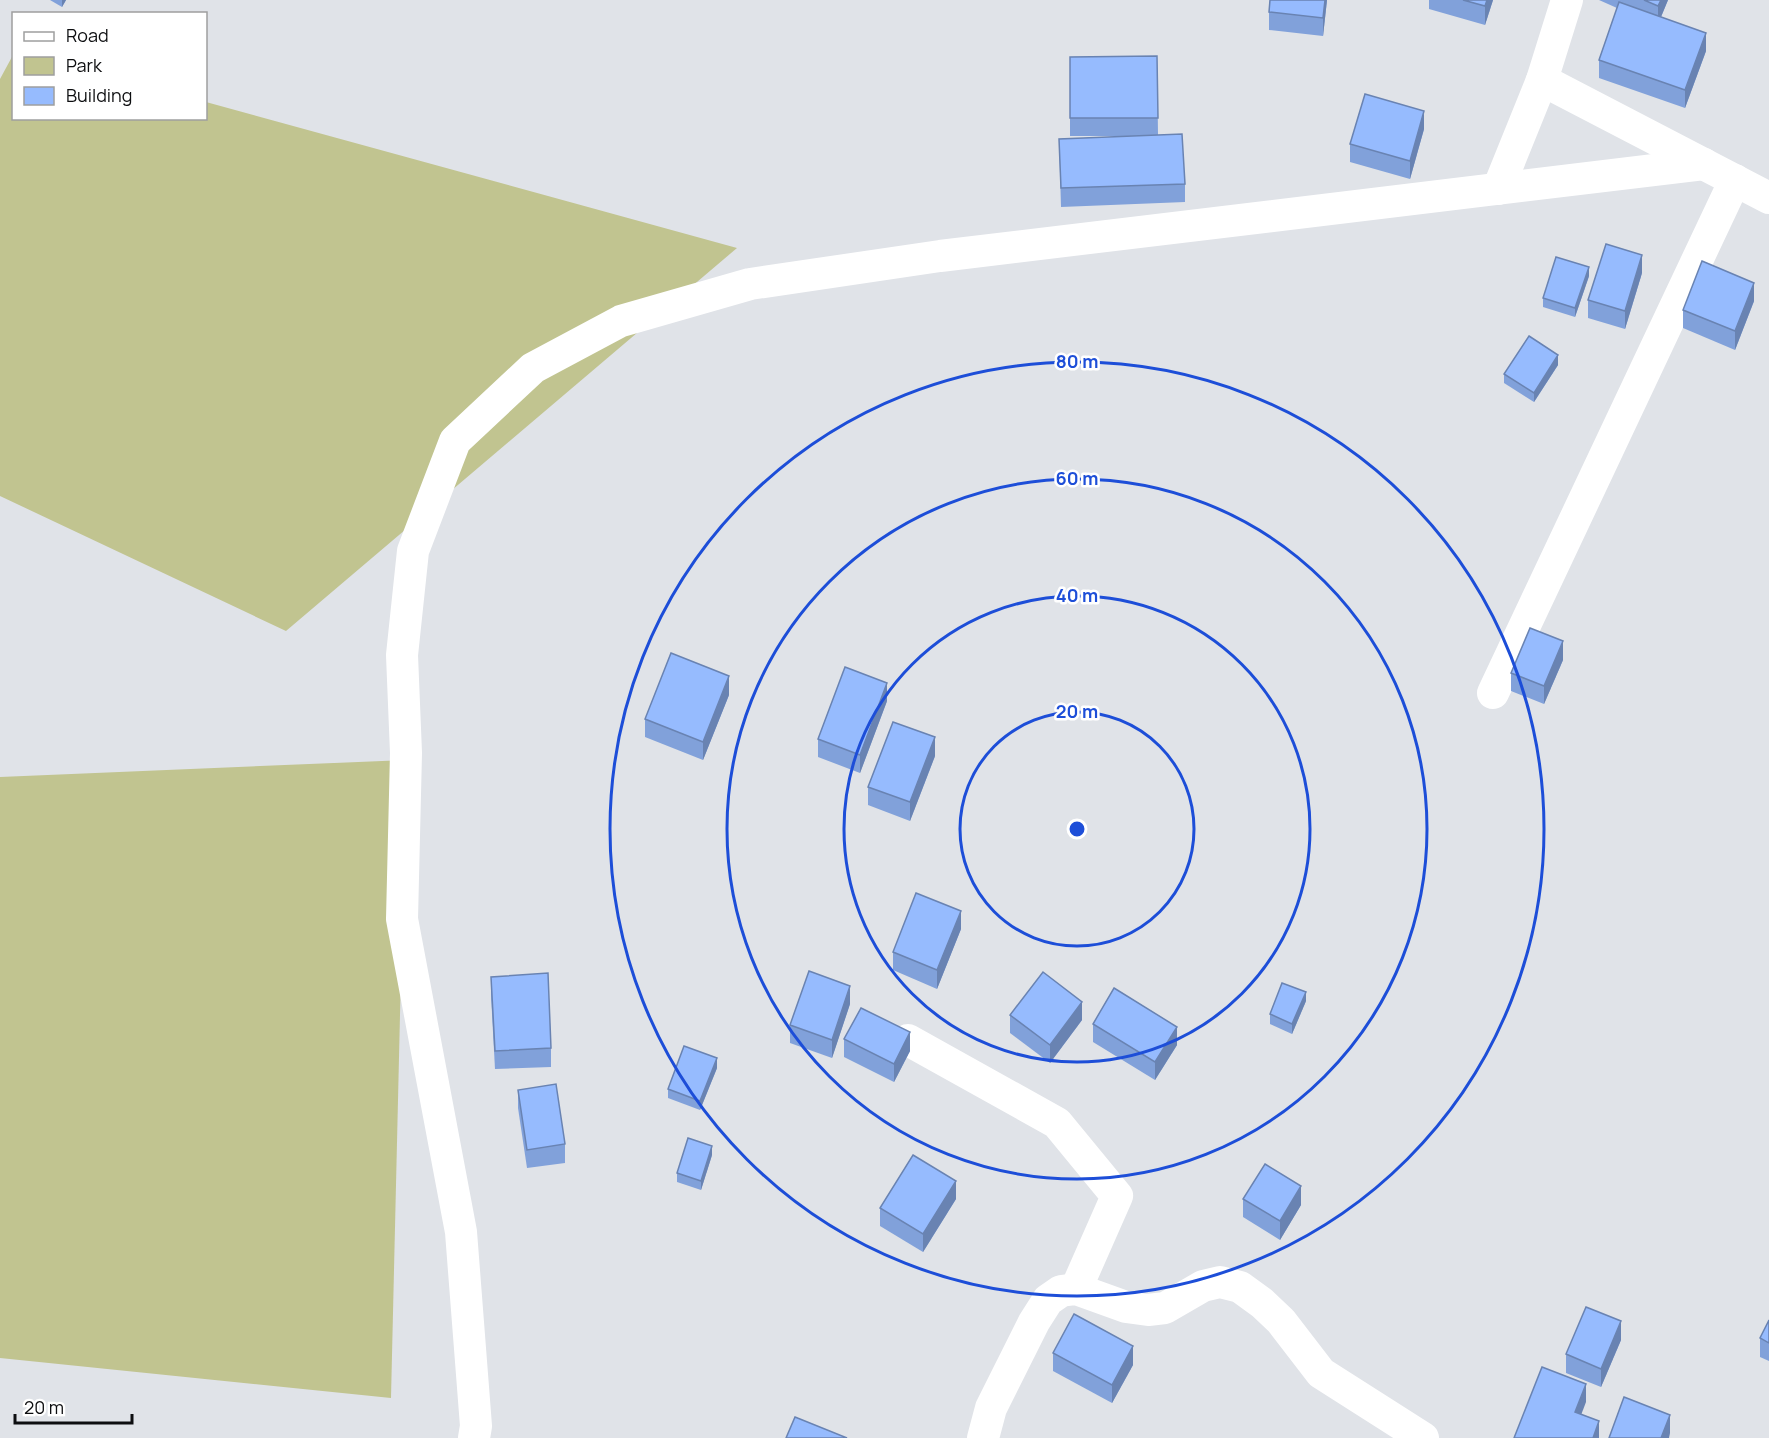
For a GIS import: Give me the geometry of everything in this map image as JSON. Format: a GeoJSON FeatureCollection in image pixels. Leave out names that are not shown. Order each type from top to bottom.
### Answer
{"type":"FeatureCollection","features":[{"type":"Feature","properties":{"kind":"street"},"geometry":{"type":"LineString","coordinates":[[1498,189],[1542,80],[1567,0]]}},
{"type":"Feature","properties":{"kind":"street"},"geometry":{"type":"LineString","coordinates":[[1542,80],[1769,198]]}},
{"type":"Feature","properties":{"kind":"street"},"geometry":{"type":"LineString","coordinates":[[474,1438],[476,1426],[461,1232],[402,919],[406,753],[402,655],[413,551],[455,441],[533,368],[621,321],[750,284],[940,256],[1704,164]]}},
{"type":"Feature","properties":{"kind":"street"},"geometry":{"type":"LineString","coordinates":[[1493,693],[1735,180]]}},
{"type":"Feature","properties":{"kind":"street"},"geometry":{"type":"LineString","coordinates":[[908,1040],[1057,1123],[1118,1196],[1076,1289]]}},
{"type":"Feature","properties":{"kind":"street"},"geometry":{"type":"LineString","coordinates":[[983,1438],[991,1408],[1034,1322],[1048,1300],[1061,1291],[1076,1289],[1126,1306],[1148,1310],[1165,1308],[1203,1286],[1220,1282],[1240,1287],[1262,1303],[1281,1321],[1321,1373],[1423,1438]]}},
{"type":"Feature","properties":{"kind":"green space"},"geometry":{"type":"Polygon","coordinates":[[[12,57],[12,120],[207,120],[207,102],[737,248],[286,631],[0,496],[0,79],[12,57]]]}},
{"type":"Feature","properties":{"kind":"green space"},"geometry":{"type":"Polygon","coordinates":[[[406,760],[391,1398],[0,1358],[0,777],[406,760]]]}},
{"type":"Feature","properties":{"kind":"building"},"geometry":{"type":"Polygon","coordinates":[[[1270,0],[1325,0],[1323,18],[1269,12],[1270,0]]]}},
{"type":"Feature","properties":{"kind":"building"},"geometry":{"type":"Polygon","coordinates":[[[1463,0],[1487,0],[1485,6],[1463,0]]]}},
{"type":"Feature","properties":{"kind":"building"},"geometry":{"type":"Polygon","coordinates":[[[1644,0],[1661,0],[1658,6],[1644,0]]]}},
{"type":"Feature","properties":{"kind":"building"},"geometry":{"type":"Polygon","coordinates":[[[1619,2],[1706,33],[1685,90],[1599,60],[1619,2]]]}},
{"type":"Feature","properties":{"kind":"building"},"geometry":{"type":"Polygon","coordinates":[[[1157,56],[1158,118],[1070,118],[1070,57],[1157,56]]]}},
{"type":"Feature","properties":{"kind":"building"},"geometry":{"type":"Polygon","coordinates":[[[1365,94],[1424,111],[1410,161],[1350,144],[1365,94]]]}},
{"type":"Feature","properties":{"kind":"building"},"geometry":{"type":"Polygon","coordinates":[[[1182,134],[1185,184],[1061,188],[1059,139],[1182,134]]]}},
{"type":"Feature","properties":{"kind":"building"},"geometry":{"type":"Polygon","coordinates":[[[1606,244],[1642,255],[1625,311],[1588,300],[1606,244]]]}},
{"type":"Feature","properties":{"kind":"building"},"geometry":{"type":"Polygon","coordinates":[[[1556,257],[1589,267],[1575,308],[1543,298],[1556,257]]]}},
{"type":"Feature","properties":{"kind":"building"},"geometry":{"type":"Polygon","coordinates":[[[1702,261],[1754,283],[1735,331],[1683,310],[1702,261]]]}},
{"type":"Feature","properties":{"kind":"building"},"geometry":{"type":"Polygon","coordinates":[[[1529,336],[1558,355],[1534,393],[1504,374],[1529,336]]]}},
{"type":"Feature","properties":{"kind":"building"},"geometry":{"type":"Polygon","coordinates":[[[1530,628],[1563,641],[1544,686],[1511,673],[1530,628]]]}},
{"type":"Feature","properties":{"kind":"building"},"geometry":{"type":"Polygon","coordinates":[[[671,653],[729,676],[703,742],[645,719],[671,653]]]}},
{"type":"Feature","properties":{"kind":"building"},"geometry":{"type":"Polygon","coordinates":[[[845,667],[887,683],[860,755],[818,739],[845,667]]]}},
{"type":"Feature","properties":{"kind":"building"},"geometry":{"type":"Polygon","coordinates":[[[893,722],[935,737],[910,802],[868,787],[893,722]]]}},
{"type":"Feature","properties":{"kind":"building"},"geometry":{"type":"Polygon","coordinates":[[[916,893],[961,911],[937,970],[893,952],[916,893]]]}},
{"type":"Feature","properties":{"kind":"building"},"geometry":{"type":"Polygon","coordinates":[[[809,971],[850,986],[832,1040],[790,1025],[809,971]]]}},
{"type":"Feature","properties":{"kind":"building"},"geometry":{"type":"Polygon","coordinates":[[[1043,972],[1082,1002],[1050,1045],[1010,1015],[1043,972]]]}},
{"type":"Feature","properties":{"kind":"building"},"geometry":{"type":"Polygon","coordinates":[[[548,973],[551,1048],[495,1051],[491,977],[548,973]]]}},
{"type":"Feature","properties":{"kind":"building"},"geometry":{"type":"Polygon","coordinates":[[[1282,983],[1306,992],[1292,1024],[1270,1014],[1282,983]]]}},
{"type":"Feature","properties":{"kind":"building"},"geometry":{"type":"Polygon","coordinates":[[[1114,988],[1177,1027],[1155,1062],[1093,1024],[1114,988]]]}},
{"type":"Feature","properties":{"kind":"building"},"geometry":{"type":"Polygon","coordinates":[[[861,1008],[910,1032],[894,1064],[844,1039],[861,1008]]]}},
{"type":"Feature","properties":{"kind":"building"},"geometry":{"type":"Polygon","coordinates":[[[684,1046],[717,1058],[700,1101],[668,1089],[684,1046]]]}},
{"type":"Feature","properties":{"kind":"building"},"geometry":{"type":"Polygon","coordinates":[[[556,1084],[565,1144],[527,1150],[518,1090],[556,1084]]]}},
{"type":"Feature","properties":{"kind":"building"},"geometry":{"type":"Polygon","coordinates":[[[688,1138],[712,1146],[701,1181],[677,1173],[688,1138]]]}},
{"type":"Feature","properties":{"kind":"building"},"geometry":{"type":"Polygon","coordinates":[[[913,1155],[956,1181],[923,1234],[880,1208],[913,1155]]]}},
{"type":"Feature","properties":{"kind":"building"},"geometry":{"type":"Polygon","coordinates":[[[1265,1164],[1301,1186],[1280,1221],[1243,1199],[1265,1164]]]}},
{"type":"Feature","properties":{"kind":"building"},"geometry":{"type":"Polygon","coordinates":[[[1586,1307],[1621,1321],[1601,1369],[1566,1354],[1586,1307]]]}},
{"type":"Feature","properties":{"kind":"building"},"geometry":{"type":"Polygon","coordinates":[[[1074,1314],[1133,1346],[1112,1385],[1053,1353],[1074,1314]]]}},
{"type":"Feature","properties":{"kind":"building"},"geometry":{"type":"Polygon","coordinates":[[[1769,1320],[1769,1343],[1760,1338],[1769,1320]]]}},
{"type":"Feature","properties":{"kind":"building"},"geometry":{"type":"Polygon","coordinates":[[[1542,1367],[1586,1384],[1575,1412],[1599,1421],[1593,1438],[1514,1438],[1542,1367]]]}},
{"type":"Feature","properties":{"kind":"building"},"geometry":{"type":"Polygon","coordinates":[[[1624,1397],[1670,1415],[1661,1438],[1609,1438],[1624,1397]]]}},
{"type":"Feature","properties":{"kind":"building"},"geometry":{"type":"Polygon","coordinates":[[[795,1417],[847,1438],[786,1438],[795,1417]]]}}]}
